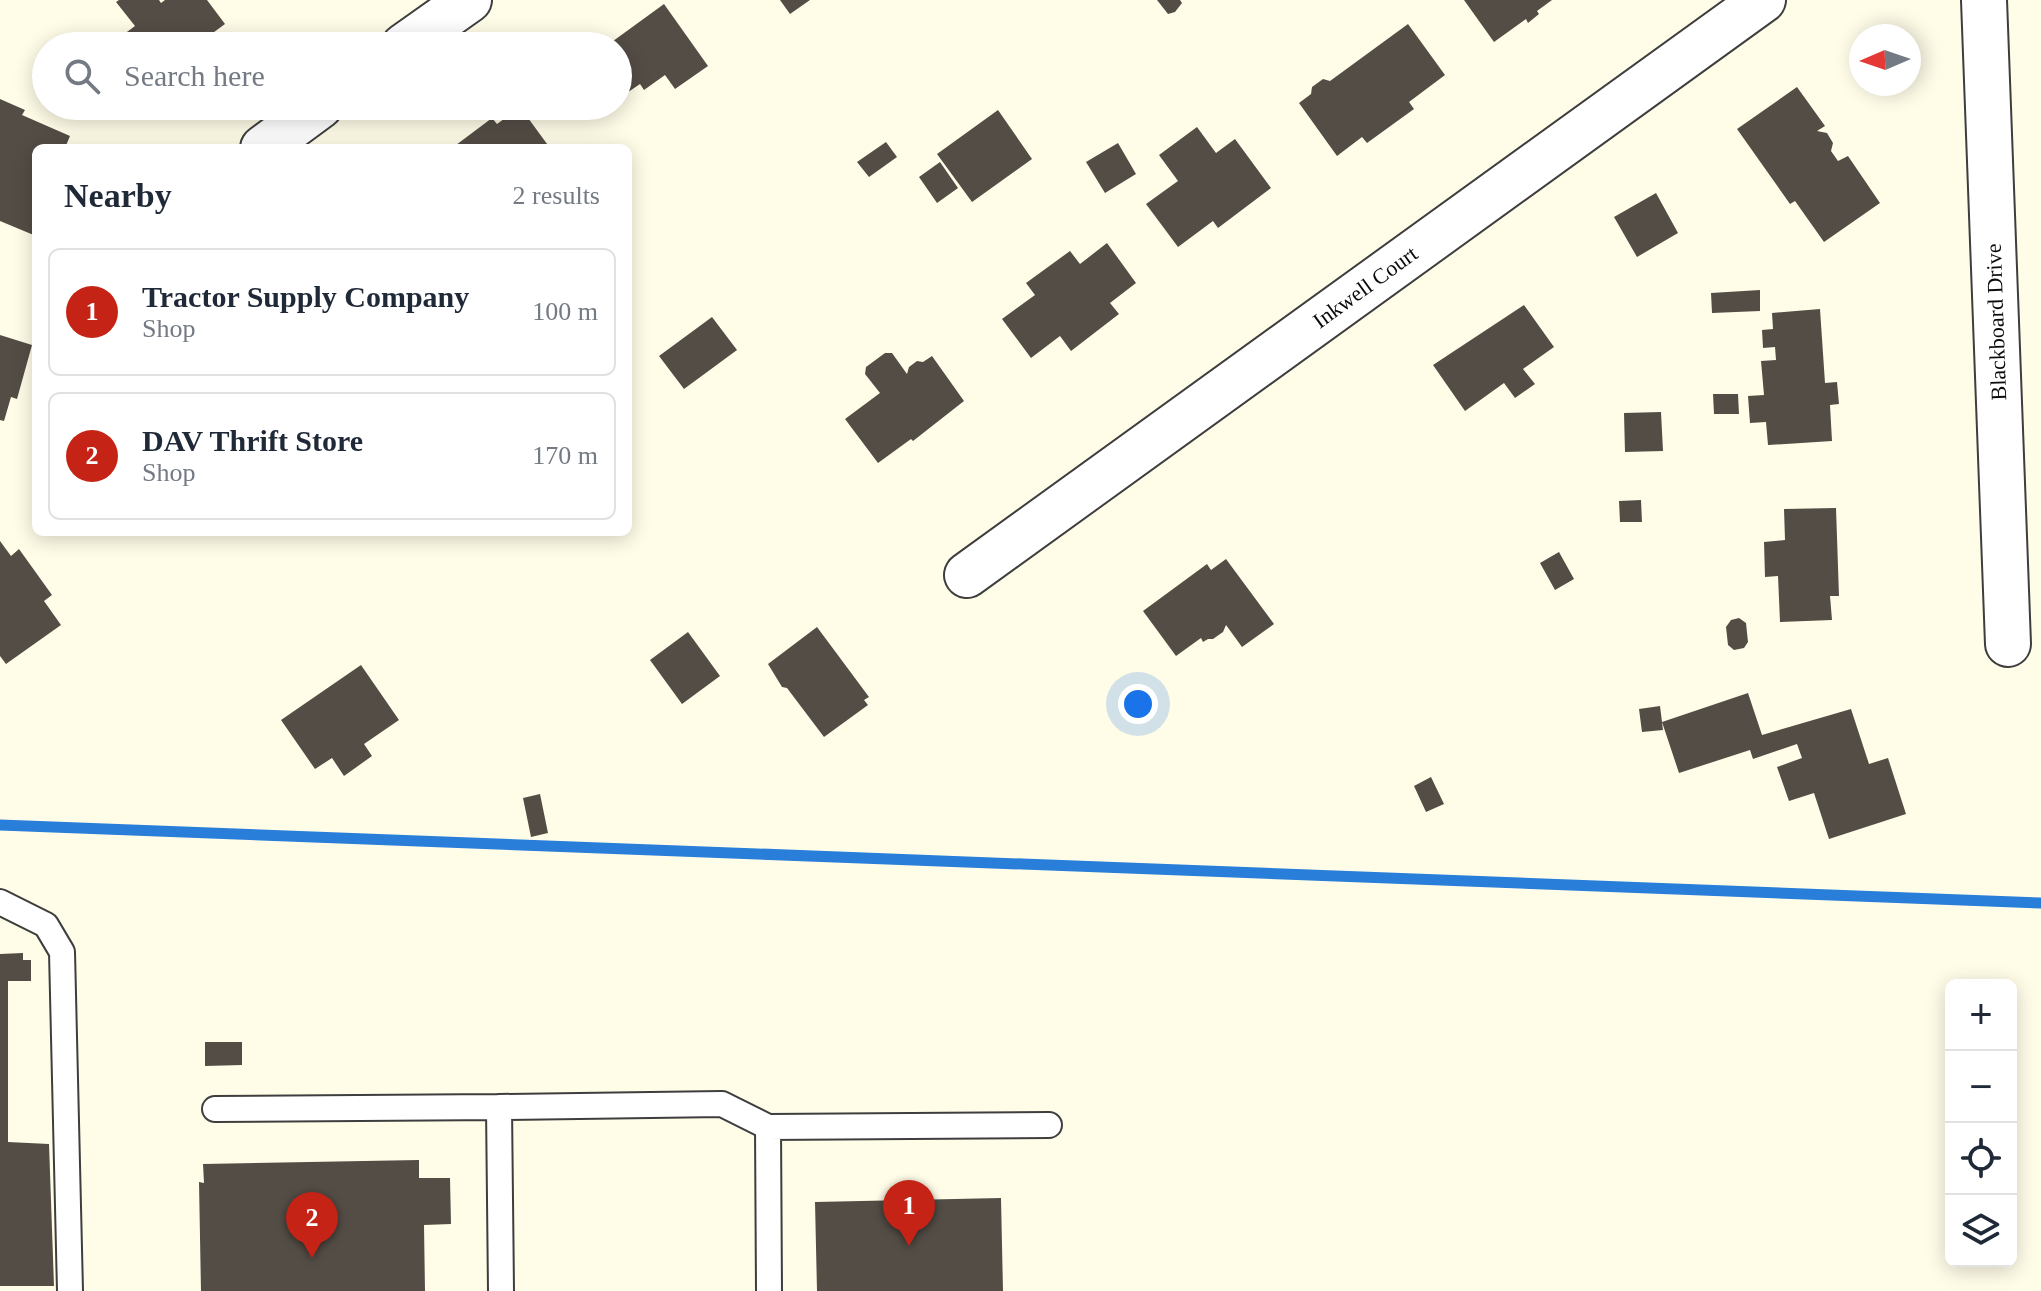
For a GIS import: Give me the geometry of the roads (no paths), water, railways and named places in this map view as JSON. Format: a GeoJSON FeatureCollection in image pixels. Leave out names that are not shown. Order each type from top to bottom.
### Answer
{"type":"FeatureCollection","features":[{"type":"Feature","properties":{"kind":"street"},"geometry":{"type":"LineString","coordinates":[[424,32],[469,0]]}},
{"type":"Feature","properties":{"kind":"street","name":"Inkwell Court"},"geometry":{"type":"LineString","coordinates":[[967,575],[1763,0]]}},
{"type":"Feature","properties":{"kind":"street","name":"Blackboard Drive"},"geometry":{"type":"LineString","coordinates":[[1984,0],[2008,644]]}},
{"type":"Feature","properties":{"kind":"street"},"geometry":{"type":"LineString","coordinates":[[268,144],[301,120]]}},
{"type":"Feature","properties":{"kind":"lane"},"geometry":{"type":"LineString","coordinates":[[0,902],[46,925],[62,952],[70,1291]]}},
{"type":"Feature","properties":{"kind":"lane"},"geometry":{"type":"LineString","coordinates":[[215,1109],[722,1104],[768,1127],[1049,1125]]}},
{"type":"Feature","properties":{"kind":"lane"},"geometry":{"type":"LineString","coordinates":[[499,1107],[501,1291]]}},
{"type":"Feature","properties":{"kind":"lane"},"geometry":{"type":"LineString","coordinates":[[768,1127],[769,1291]]}},
{"type":"Feature","properties":{"kind":"waterway"},"geometry":{"type":"LineString","coordinates":[[0,825],[2041,903]]}},
{"type":"Feature","properties":{"kind":"place","name":"Tractor Supply Company"},"geometry":{"type":"Point","coordinates":[909,1246]}},
{"type":"Feature","properties":{"kind":"place","name":"DAV Thrift Store"},"geometry":{"type":"Point","coordinates":[312,1258]}}]}
